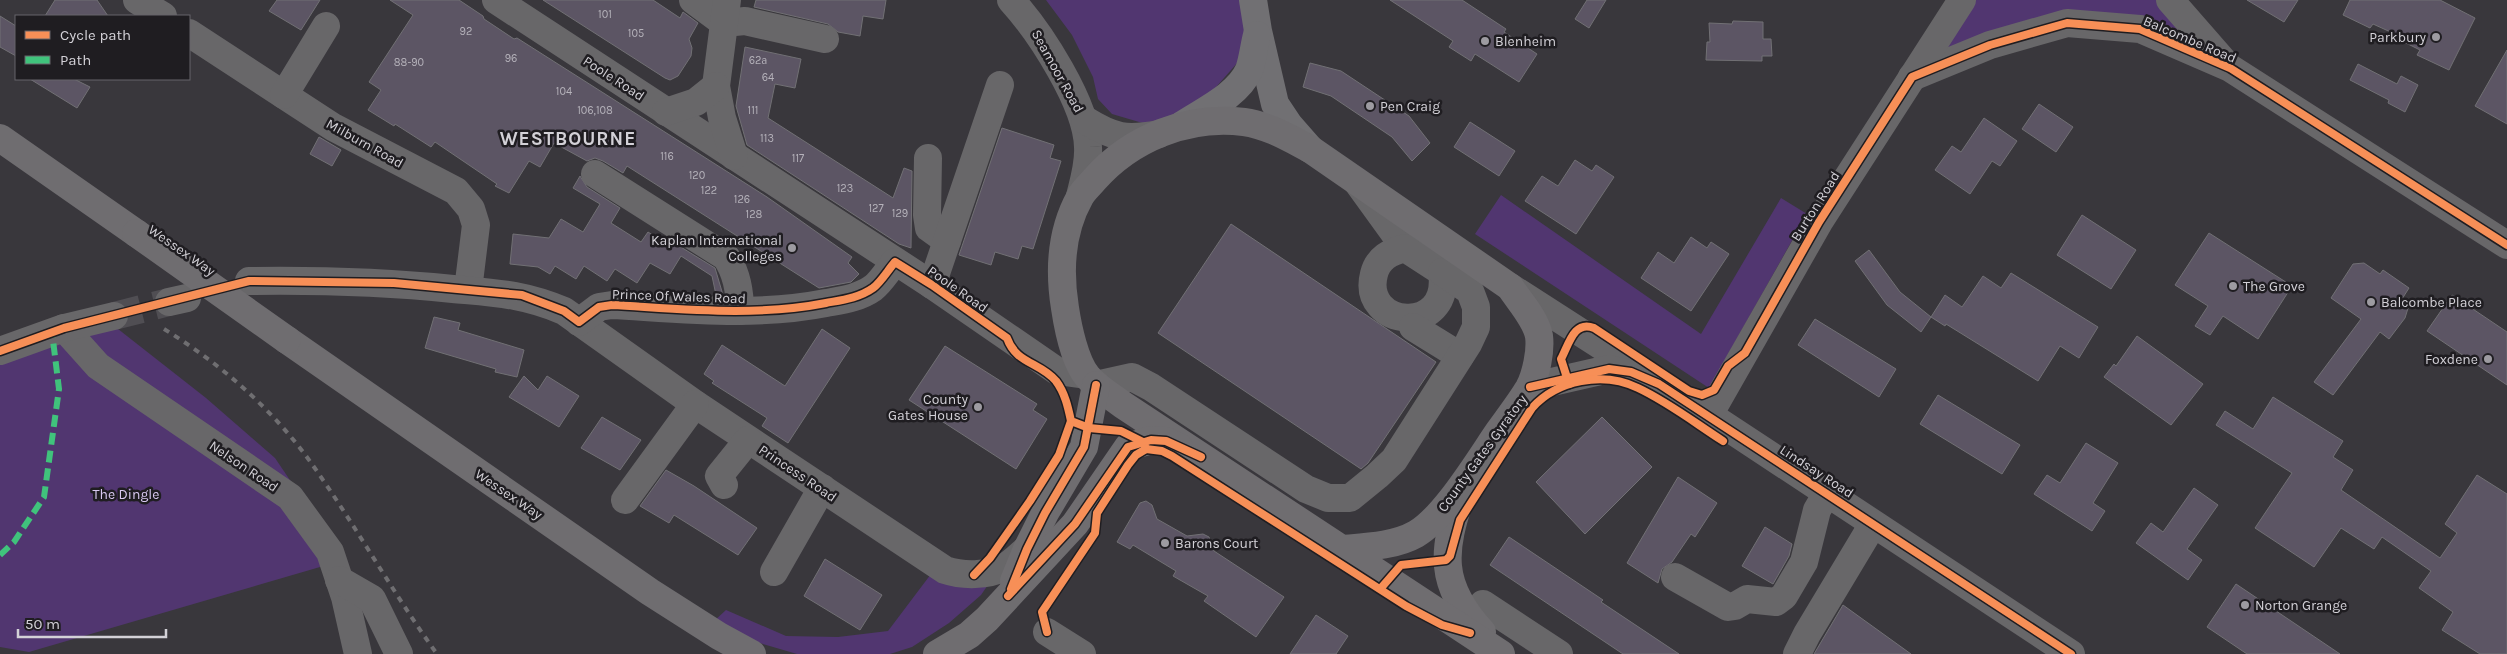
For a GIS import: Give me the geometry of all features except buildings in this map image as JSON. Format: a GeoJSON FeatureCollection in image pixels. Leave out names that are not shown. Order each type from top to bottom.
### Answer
{"type":"FeatureCollection","features":[{"type":"Feature","properties":{"kind":"highway","name":"County Gates Gyratory"},"geometry":{"type":"LineString","coordinates":[[1091,380],[1070,334],[1062,273],[1063,244],[1080,196],[1110,162],[1171,129],[1203,121],[1244,122],[1267,128],[1310,149],[1510,287],[1529,316],[1539,336],[1538,361],[1530,387],[1469,475],[1429,526],[1414,535],[1373,546],[1342,548]]}},
{"type":"Feature","properties":{"kind":"highway","name":"Wessex Way"},"geometry":{"type":"LineString","coordinates":[[0,138],[650,592],[719,636],[752,654]]}},
{"type":"Feature","properties":{"kind":"highway"},"geometry":{"type":"LineString","coordinates":[[1008,596],[1027,549],[1084,448],[1091,380],[1201,457],[1501,654]]}},
{"type":"Feature","properties":{"kind":"highway"},"geometry":{"type":"LineString","coordinates":[[937,654],[969,635],[1008,596],[1075,524],[1121,455],[1133,444],[1151,440],[1166,442],[1201,457]]}},
{"type":"Feature","properties":{"kind":"highway"},"geometry":{"type":"LineString","coordinates":[[1469,475],[1454,515],[1446,560],[1452,587],[1464,613],[1501,654]]}},
{"type":"Feature","properties":{"kind":"main road"},"geometry":{"type":"LineString","coordinates":[[1254,0],[1258,31],[1276,104],[1289,125],[1310,149]]}},
{"type":"Feature","properties":{"kind":"main road"},"geometry":{"type":"LineString","coordinates":[[1171,129],[1232,91],[1242,82],[1249,68],[1258,31]]}},
{"type":"Feature","properties":{"kind":"street"},"geometry":{"type":"LineString","coordinates":[[137,0],[161,15]]}},
{"type":"Feature","properties":{"kind":"street","name":"Poole Road"},"geometry":{"type":"LineString","coordinates":[[496,0],[932,285],[1057,371],[1091,380]]}},
{"type":"Feature","properties":{"kind":"street"},"geometry":{"type":"LineString","coordinates":[[693,0],[726,11],[745,21],[825,39]]}},
{"type":"Feature","properties":{"kind":"street","name":"Seamoor Road"},"geometry":{"type":"LineString","coordinates":[[1011,0],[1049,50],[1085,120],[1088,157],[1080,196]]}},
{"type":"Feature","properties":{"kind":"street","name":"Burton Road"},"geometry":{"type":"LineString","coordinates":[[1709,415],[1819,222],[1962,0]]}},
{"type":"Feature","properties":{"kind":"street","name":"Balcombe Road"},"geometry":{"type":"LineString","coordinates":[[2170,0],[2230,68]]}},
{"type":"Feature","properties":{"kind":"street"},"geometry":{"type":"LineString","coordinates":[[726,11],[716,86],[722,118],[734,156]]}},
{"type":"Feature","properties":{"kind":"street","name":"Balcombe Road"},"geometry":{"type":"LineString","coordinates":[[1912,77],[1990,45],[2068,23],[2140,29],[2230,68],[2507,245]]}},
{"type":"Feature","properties":{"kind":"street"},"geometry":{"type":"LineString","coordinates":[[284,95],[326,26]]}},
{"type":"Feature","properties":{"kind":"street","name":"Milburn Road"},"geometry":{"type":"LineString","coordinates":[[190,34],[334,127],[456,191],[471,209],[476,225],[468,290]]}},
{"type":"Feature","properties":{"kind":"street"},"geometry":{"type":"LineString","coordinates":[[932,285],[1000,85]]}},
{"type":"Feature","properties":{"kind":"street"},"geometry":{"type":"LineString","coordinates":[[666,112],[696,102],[716,86]]}},
{"type":"Feature","properties":{"kind":"street","name":"Seamoor Road"},"geometry":{"type":"LineString","coordinates":[[1085,120],[1114,135],[1133,138],[1171,129]]}},
{"type":"Feature","properties":{"kind":"street"},"geometry":{"type":"LineString","coordinates":[[928,158],[927,215],[929,228],[946,241]]}},
{"type":"Feature","properties":{"kind":"street"},"geometry":{"type":"LineString","coordinates":[[595,174],[726,257],[733,267],[740,295],[740,311]]}},
{"type":"Feature","properties":{"kind":"street"},"geometry":{"type":"LineString","coordinates":[[1091,380],[1132,377],[1151,387],[1306,489],[1328,498],[1350,498],[1394,460],[1474,333],[1476,307],[1470,291],[1405,248],[1356,180]]}},
{"type":"Feature","properties":{"kind":"street"},"geometry":{"type":"LineString","coordinates":[[1405,248],[1388,254],[1376,268],[1372,280],[1373,292],[1379,304],[1387,312],[1398,318],[1411,319],[1430,311],[1442,293],[1442,272]]}},
{"type":"Feature","properties":{"kind":"street","name":"Prince Of Wales Road"},"geometry":{"type":"LineString","coordinates":[[579,322],[599,306],[612,305],[740,311],[798,309],[853,298],[874,287],[895,262]]}},
{"type":"Feature","properties":{"kind":"street"},"geometry":{"type":"LineString","coordinates":[[249,281],[394,282],[522,296],[564,311],[579,322]]}},
{"type":"Feature","properties":{"kind":"street","name":"Lindsay Road"},"geometry":{"type":"LineString","coordinates":[[1510,287],[1709,415],[2071,654]]}},
{"type":"Feature","properties":{"kind":"street"},"geometry":{"type":"LineString","coordinates":[[0,351],[64,328],[114,316]]}},
{"type":"Feature","properties":{"kind":"street","name":"Princess Road"},"geometry":{"type":"LineString","coordinates":[[579,322],[748,440],[945,570],[957,574],[974,575],[1004,567],[1027,549]]}},
{"type":"Feature","properties":{"kind":"street"},"geometry":{"type":"LineString","coordinates":[[1413,327],[1460,356]]}},
{"type":"Feature","properties":{"kind":"street","name":"Nelson Road"},"geometry":{"type":"LineString","coordinates":[[64,328],[98,366],[290,497],[330,552],[340,580],[358,654]]}},
{"type":"Feature","properties":{"kind":"street","name":"Lindsay Road"},"geometry":{"type":"LineString","coordinates":[[1530,387],[1609,369],[1631,372],[1659,384]]}},
{"type":"Feature","properties":{"kind":"street"},"geometry":{"type":"LineString","coordinates":[[625,500],[695,404]]}},
{"type":"Feature","properties":{"kind":"street"},"geometry":{"type":"LineString","coordinates":[[724,485],[719,476],[748,440]]}},
{"type":"Feature","properties":{"kind":"street"},"geometry":{"type":"LineString","coordinates":[[774,572],[822,488]]}},
{"type":"Feature","properties":{"kind":"street"},"geometry":{"type":"LineString","coordinates":[[1675,577],[1728,607],[1735,606],[1747,599],[1776,602],[1784,596],[1804,562],[1817,510],[1827,493]]}},
{"type":"Feature","properties":{"kind":"street"},"geometry":{"type":"LineString","coordinates":[[1797,654],[1873,524]]}},
{"type":"Feature","properties":{"kind":"street"},"geometry":{"type":"LineString","coordinates":[[340,580],[372,599],[399,654]]}},
{"type":"Feature","properties":{"kind":"street"},"geometry":{"type":"LineString","coordinates":[[1483,604],[1559,654]]}},
{"type":"Feature","properties":{"kind":"green space"},"geometry":{"type":"Polygon","coordinates":[[[1046,0],[1253,0],[1238,62],[1210,94],[1182,116],[1146,124],[1112,114],[1098,99],[1093,77],[1072,35],[1046,0]]]}},
{"type":"Feature","properties":{"kind":"green space"},"geometry":{"type":"Polygon","coordinates":[[[1962,0],[2169,0],[2224,66],[2068,23],[1912,77],[1962,0]]]}},
{"type":"Feature","properties":{"kind":"green space"},"geometry":{"type":"Polygon","coordinates":[[[1501,195],[1701,334],[1781,198],[1807,214],[1709,388],[1475,234],[1501,195]]]}},
{"type":"Feature","properties":{"kind":"green space","name":"The Dingle"},"geometry":{"type":"Polygon","coordinates":[[[104,318],[206,398],[275,458],[344,560],[29,652],[0,647],[0,351],[104,318]]]}},
{"type":"Feature","properties":{"kind":"green space"},"geometry":{"type":"Polygon","coordinates":[[[931,574],[992,579],[981,595],[949,623],[912,647],[890,654],[797,654],[753,641],[713,622],[726,610],[786,636],[838,637],[888,631],[931,574]]]}},
{"type":"Feature","properties":{"kind":"tunnel"},"geometry":{"type":"LineString","coordinates":[[114,316],[169,302]]}},
{"type":"Feature","properties":{"kind":"railway"},"geometry":{"type":"LineString","coordinates":[[164,329],[206,357],[246,390],[299,446],[330,490],[405,608],[437,654]]}},
{"type":"Feature","properties":{"kind":"marked path"},"geometry":{"type":"LineString","coordinates":[[0,555],[14,542],[44,497],[59,389],[52,332]]}},
{"type":"Feature","properties":{"kind":"cycle path"},"geometry":{"type":"LineString","coordinates":[[1569,384],[1561,359],[1573,335],[1577,330],[1587,326],[1594,328],[1689,391],[1702,395],[1714,390],[1728,366],[1745,353],[1819,222],[1912,77],[1990,45],[2067,23],[2140,29],[2230,68],[2507,245]]}},
{"type":"Feature","properties":{"kind":"cycle path"},"geometry":{"type":"LineString","coordinates":[[0,351],[64,328],[249,281],[394,283],[522,295],[564,311],[579,322],[599,307],[612,305],[746,311],[773,310],[838,301],[856,296],[873,288],[895,262],[932,285],[1007,338],[1016,353],[1050,375],[1062,390],[1071,421],[1089,428],[1121,431],[1143,442],[1146,449]]}},
{"type":"Feature","properties":{"kind":"cycle path"},"geometry":{"type":"LineString","coordinates":[[1530,387],[1609,369],[1631,372],[1659,384],[2071,654]]}},
{"type":"Feature","properties":{"kind":"cycle path"},"geometry":{"type":"LineString","coordinates":[[1381,588],[1401,565],[1446,560],[1450,556],[1460,520],[1532,408],[1542,398],[1567,385],[1596,379],[1610,380],[1638,388],[1681,413],[1723,441]]}},
{"type":"Feature","properties":{"kind":"cycle path"},"geometry":{"type":"LineString","coordinates":[[1011,589],[1027,549],[1045,513],[1084,447],[1096,385]]}},
{"type":"Feature","properties":{"kind":"cycle path"},"geometry":{"type":"LineString","coordinates":[[974,575],[990,558],[1030,501],[1059,455],[1071,421]]}},
{"type":"Feature","properties":{"kind":"cycle path"},"geometry":{"type":"LineString","coordinates":[[1008,596],[1075,524],[1128,447],[1151,440],[1166,441],[1201,457]]}},
{"type":"Feature","properties":{"kind":"cycle path"},"geometry":{"type":"LineString","coordinates":[[1146,449],[1162,451],[1172,456],[1406,606],[1442,625],[1470,633]]}},
{"type":"Feature","properties":{"kind":"cycle path"},"geometry":{"type":"LineString","coordinates":[[1047,632],[1042,612],[1095,533],[1097,513],[1128,465],[1136,455],[1146,449]]}},
{"type":"Feature","properties":{"kind":"place","name":"Parkbury"},"geometry":{"type":"Point","coordinates":[2436,37]}},
{"type":"Feature","properties":{"kind":"place","name":"Blenheim"},"geometry":{"type":"Point","coordinates":[1485,41]}},
{"type":"Feature","properties":{"kind":"place","name":"Pen Craig"},"geometry":{"type":"Point","coordinates":[1370,106]}},
{"type":"Feature","properties":{"kind":"place","name":"Kaplan International Colleges"},"geometry":{"type":"Point","coordinates":[792,248]}},
{"type":"Feature","properties":{"kind":"place","name":"The Grove"},"geometry":{"type":"Point","coordinates":[2233,286]}},
{"type":"Feature","properties":{"kind":"place","name":"Balcombe Place"},"geometry":{"type":"Point","coordinates":[2371,302]}},
{"type":"Feature","properties":{"kind":"place","name":"Foxdene"},"geometry":{"type":"Point","coordinates":[2488,359]}},
{"type":"Feature","properties":{"kind":"place","name":"County Gates House"},"geometry":{"type":"Point","coordinates":[978,407]}},
{"type":"Feature","properties":{"kind":"place","name":"Barons Court"},"geometry":{"type":"Point","coordinates":[1165,543]}},
{"type":"Feature","properties":{"kind":"place","name":"Norton Grange"},"geometry":{"type":"Point","coordinates":[2245,605]}},
{"type":"Feature","properties":{"kind":"district","name":"WESTBOURNE"},"geometry":{"type":"Point","coordinates":[568,138]}}]}
